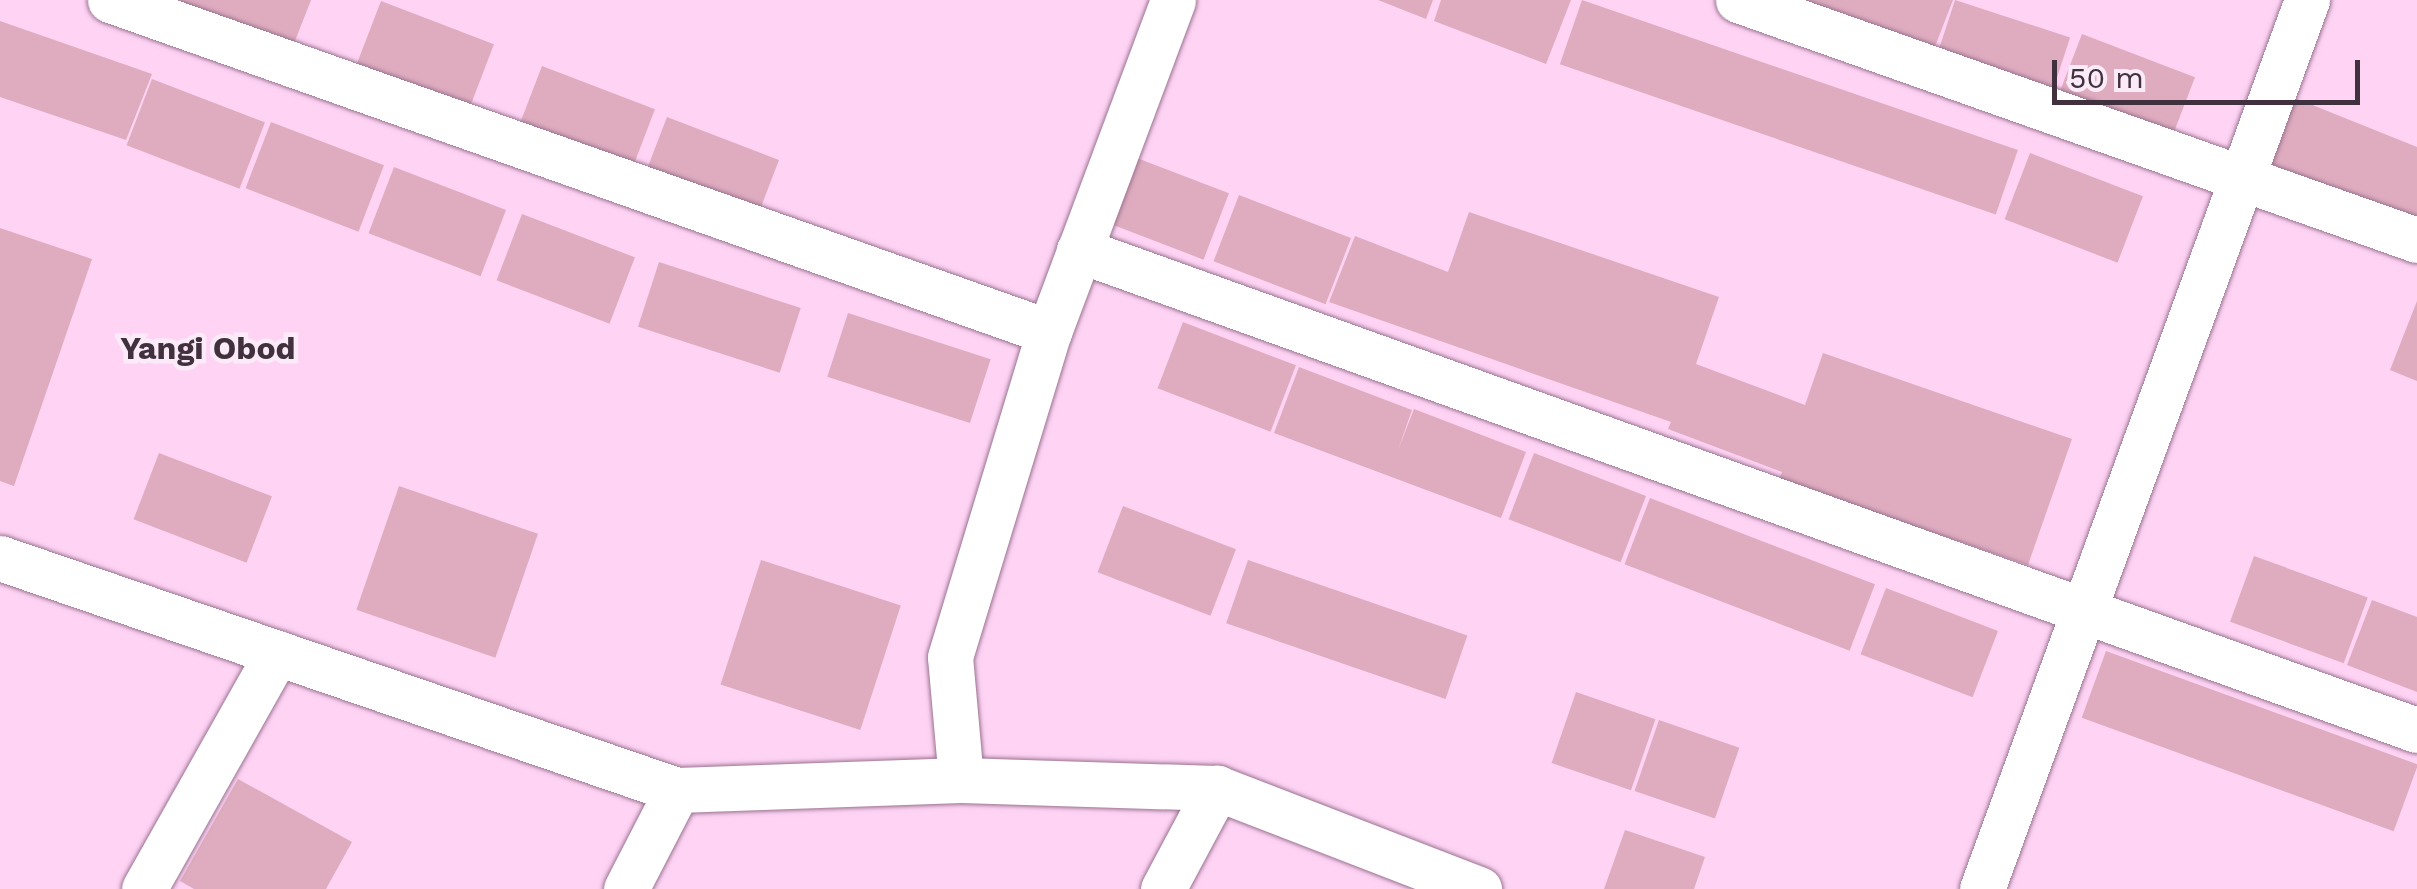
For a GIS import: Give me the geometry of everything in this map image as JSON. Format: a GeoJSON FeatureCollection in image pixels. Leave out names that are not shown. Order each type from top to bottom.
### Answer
{"type":"FeatureCollection","features":[{"type":"Feature","properties":{"kind":"street"},"geometry":{"type":"LineString","coordinates":[[110,0],[1049,332]]}},
{"type":"Feature","properties":{"kind":"street"},"geometry":{"type":"LineString","coordinates":[[960,780],[950,657],[1049,332],[1173,0]]}},
{"type":"Feature","properties":{"kind":"street"},"geometry":{"type":"LineString","coordinates":[[1738,0],[2417,240]]}},
{"type":"Feature","properties":{"kind":"street"},"geometry":{"type":"LineString","coordinates":[[1982,889],[2080,608],[2248,179],[2307,0]]}},
{"type":"Feature","properties":{"kind":"street"},"geometry":{"type":"LineString","coordinates":[[1079,250],[2417,730]]}},
{"type":"Feature","properties":{"kind":"street"},"geometry":{"type":"LineString","coordinates":[[0,558],[677,790],[960,780],[1216,788],[1479,889]]}},
{"type":"Feature","properties":{"kind":"street"},"geometry":{"type":"LineString","coordinates":[[144,889],[277,653]]}},
{"type":"Feature","properties":{"kind":"street"},"geometry":{"type":"LineString","coordinates":[[1163,889],[1216,788]]}},
{"type":"Feature","properties":{"kind":"street"},"geometry":{"type":"LineString","coordinates":[[626,889],[677,790]]}},
{"type":"Feature","properties":{"kind":"building"},"geometry":{"type":"Polygon","coordinates":[[[181,0],[311,0],[286,64],[174,21],[181,0]]]}},
{"type":"Feature","properties":{"kind":"building"},"geometry":{"type":"Polygon","coordinates":[[[1378,0],[1433,0],[1426,19],[1378,0]]]}},
{"type":"Feature","properties":{"kind":"building"},"geometry":{"type":"Polygon","coordinates":[[[1441,0],[1571,0],[1546,64],[1434,21],[1441,0]]]}},
{"type":"Feature","properties":{"kind":"building"},"geometry":{"type":"Polygon","coordinates":[[[1582,0],[2018,150],[1996,214],[1560,64],[1582,0]]]}},
{"type":"Feature","properties":{"kind":"building"},"geometry":{"type":"Polygon","coordinates":[[[1777,0],[1953,0],[1929,62],[1777,0]]]}},
{"type":"Feature","properties":{"kind":"building"},"geometry":{"type":"Polygon","coordinates":[[[1955,0],[2070,37],[2050,98],[1935,61],[1955,0]]]}},
{"type":"Feature","properties":{"kind":"building"},"geometry":{"type":"Polygon","coordinates":[[[381,1],[494,44],[469,111],[356,67],[381,1]]]}},
{"type":"Feature","properties":{"kind":"building"},"geometry":{"type":"Polygon","coordinates":[[[0,21],[152,74],[126,140],[0,97],[0,21]]]}},
{"type":"Feature","properties":{"kind":"building"},"geometry":{"type":"Polygon","coordinates":[[[2082,34],[2195,77],[2170,144],[2057,100],[2082,34]]]}},
{"type":"Feature","properties":{"kind":"building"},"geometry":{"type":"Polygon","coordinates":[[[542,66],[655,109],[630,176],[517,132],[542,66]]]}},
{"type":"Feature","properties":{"kind":"building"},"geometry":{"type":"Polygon","coordinates":[[[152,79],[265,122],[240,189],[127,145],[152,79]]]}},
{"type":"Feature","properties":{"kind":"building"},"geometry":{"type":"Polygon","coordinates":[[[2295,98],[2417,147],[2417,222],[2270,164],[2295,98]]]}},
{"type":"Feature","properties":{"kind":"building"},"geometry":{"type":"Polygon","coordinates":[[[667,117],[779,160],[754,226],[642,183],[667,117]]]}},
{"type":"Feature","properties":{"kind":"building"},"geometry":{"type":"Polygon","coordinates":[[[271,122],[384,165],[359,232],[246,188],[271,122]]]}},
{"type":"Feature","properties":{"kind":"building"},"geometry":{"type":"Polygon","coordinates":[[[1116,150],[1229,193],[1204,260],[1091,216],[1116,150]]]}},
{"type":"Feature","properties":{"kind":"building"},"geometry":{"type":"Polygon","coordinates":[[[2030,153],[2143,196],[2118,263],[2005,219],[2030,153]]]}},
{"type":"Feature","properties":{"kind":"building"},"geometry":{"type":"Polygon","coordinates":[[[394,167],[506,210],[481,276],[369,233],[394,167]]]}},
{"type":"Feature","properties":{"kind":"building"},"geometry":{"type":"Polygon","coordinates":[[[1239,195],[1351,238],[1326,304],[1214,261],[1239,195]]]}},
{"type":"Feature","properties":{"kind":"building"},"geometry":{"type":"Polygon","coordinates":[[[1469,212],[1719,297],[1696,364],[1805,405],[1823,353],[2072,439],[2028,565],[1779,480],[1782,472],[1668,429],[1671,422],[1329,302],[1355,236],[1448,272],[1469,212]]]}},
{"type":"Feature","properties":{"kind":"building"},"geometry":{"type":"Polygon","coordinates":[[[522,214],[635,257],[610,324],[497,280],[522,214]]]}},
{"type":"Feature","properties":{"kind":"building"},"geometry":{"type":"Polygon","coordinates":[[[0,228],[92,259],[14,486],[0,481],[0,228]]]}},
{"type":"Feature","properties":{"kind":"building"},"geometry":{"type":"Polygon","coordinates":[[[659,262],[801,308],[780,373],[638,327],[659,262]]]}},
{"type":"Feature","properties":{"kind":"building"},"geometry":{"type":"Polygon","coordinates":[[[2417,301],[2417,381],[2390,370],[2417,301]]]}},
{"type":"Feature","properties":{"kind":"building"},"geometry":{"type":"Polygon","coordinates":[[[848,313],[991,359],[970,423],[827,377],[848,313]]]}},
{"type":"Feature","properties":{"kind":"building"},"geometry":{"type":"Polygon","coordinates":[[[1183,322],[1296,365],[1271,432],[1158,388],[1183,322]]]}},
{"type":"Feature","properties":{"kind":"building"},"geometry":{"type":"Polygon","coordinates":[[[1299,367],[1412,410],[1398,450],[1414,409],[1526,452],[1501,518],[1274,433],[1299,367]]]}},
{"type":"Feature","properties":{"kind":"building"},"geometry":{"type":"Polygon","coordinates":[[[159,453],[272,496],[247,563],[134,519],[159,453]]]}},
{"type":"Feature","properties":{"kind":"building"},"geometry":{"type":"Polygon","coordinates":[[[1534,453],[1646,496],[1621,562],[1509,519],[1534,453]]]}},
{"type":"Feature","properties":{"kind":"building"},"geometry":{"type":"Polygon","coordinates":[[[399,486],[538,534],[495,658],[356,610],[399,486]]]}},
{"type":"Feature","properties":{"kind":"building"},"geometry":{"type":"Polygon","coordinates":[[[1650,498],[1875,584],[1850,651],[1625,564],[1650,498]]]}},
{"type":"Feature","properties":{"kind":"building"},"geometry":{"type":"Polygon","coordinates":[[[1123,506],[1236,549],[1211,616],[1098,572],[1123,506]]]}},
{"type":"Feature","properties":{"kind":"building"},"geometry":{"type":"Polygon","coordinates":[[[2254,556],[2368,597],[2344,663],[2230,622],[2254,556]]]}},
{"type":"Feature","properties":{"kind":"building"},"geometry":{"type":"Polygon","coordinates":[[[761,560],[901,605],[860,730],[721,685],[761,560]]]}},
{"type":"Feature","properties":{"kind":"building"},"geometry":{"type":"Polygon","coordinates":[[[1248,560],[1467,636],[1446,699],[1226,623],[1248,560]]]}},
{"type":"Feature","properties":{"kind":"building"},"geometry":{"type":"Polygon","coordinates":[[[1886,588],[1998,631],[1973,697],[1861,654],[1886,588]]]}},
{"type":"Feature","properties":{"kind":"building"},"geometry":{"type":"Polygon","coordinates":[[[2372,600],[2417,617],[2417,692],[2347,665],[2372,600]]]}},
{"type":"Feature","properties":{"kind":"building"},"geometry":{"type":"Polygon","coordinates":[[[2106,651],[2417,764],[2394,831],[2082,718],[2106,651]]]}},
{"type":"Feature","properties":{"kind":"building"},"geometry":{"type":"Polygon","coordinates":[[[1576,692],[1655,719],[1631,790],[1552,763],[1576,692]]]}},
{"type":"Feature","properties":{"kind":"building"},"geometry":{"type":"Polygon","coordinates":[[[1659,720],[1739,748],[1715,819],[1635,791],[1659,720]]]}},
{"type":"Feature","properties":{"kind":"building"},"geometry":{"type":"Polygon","coordinates":[[[238,779],[352,842],[326,889],[194,889],[180,881],[238,779]]]}},
{"type":"Feature","properties":{"kind":"building"},"geometry":{"type":"Polygon","coordinates":[[[1625,830],[1705,857],[1694,889],[1604,889],[1625,830]]]}},
{"type":"Feature","properties":{"kind":"district","name":"Yangi Obod"},"geometry":{"type":"Point","coordinates":[208,348]}}]}
